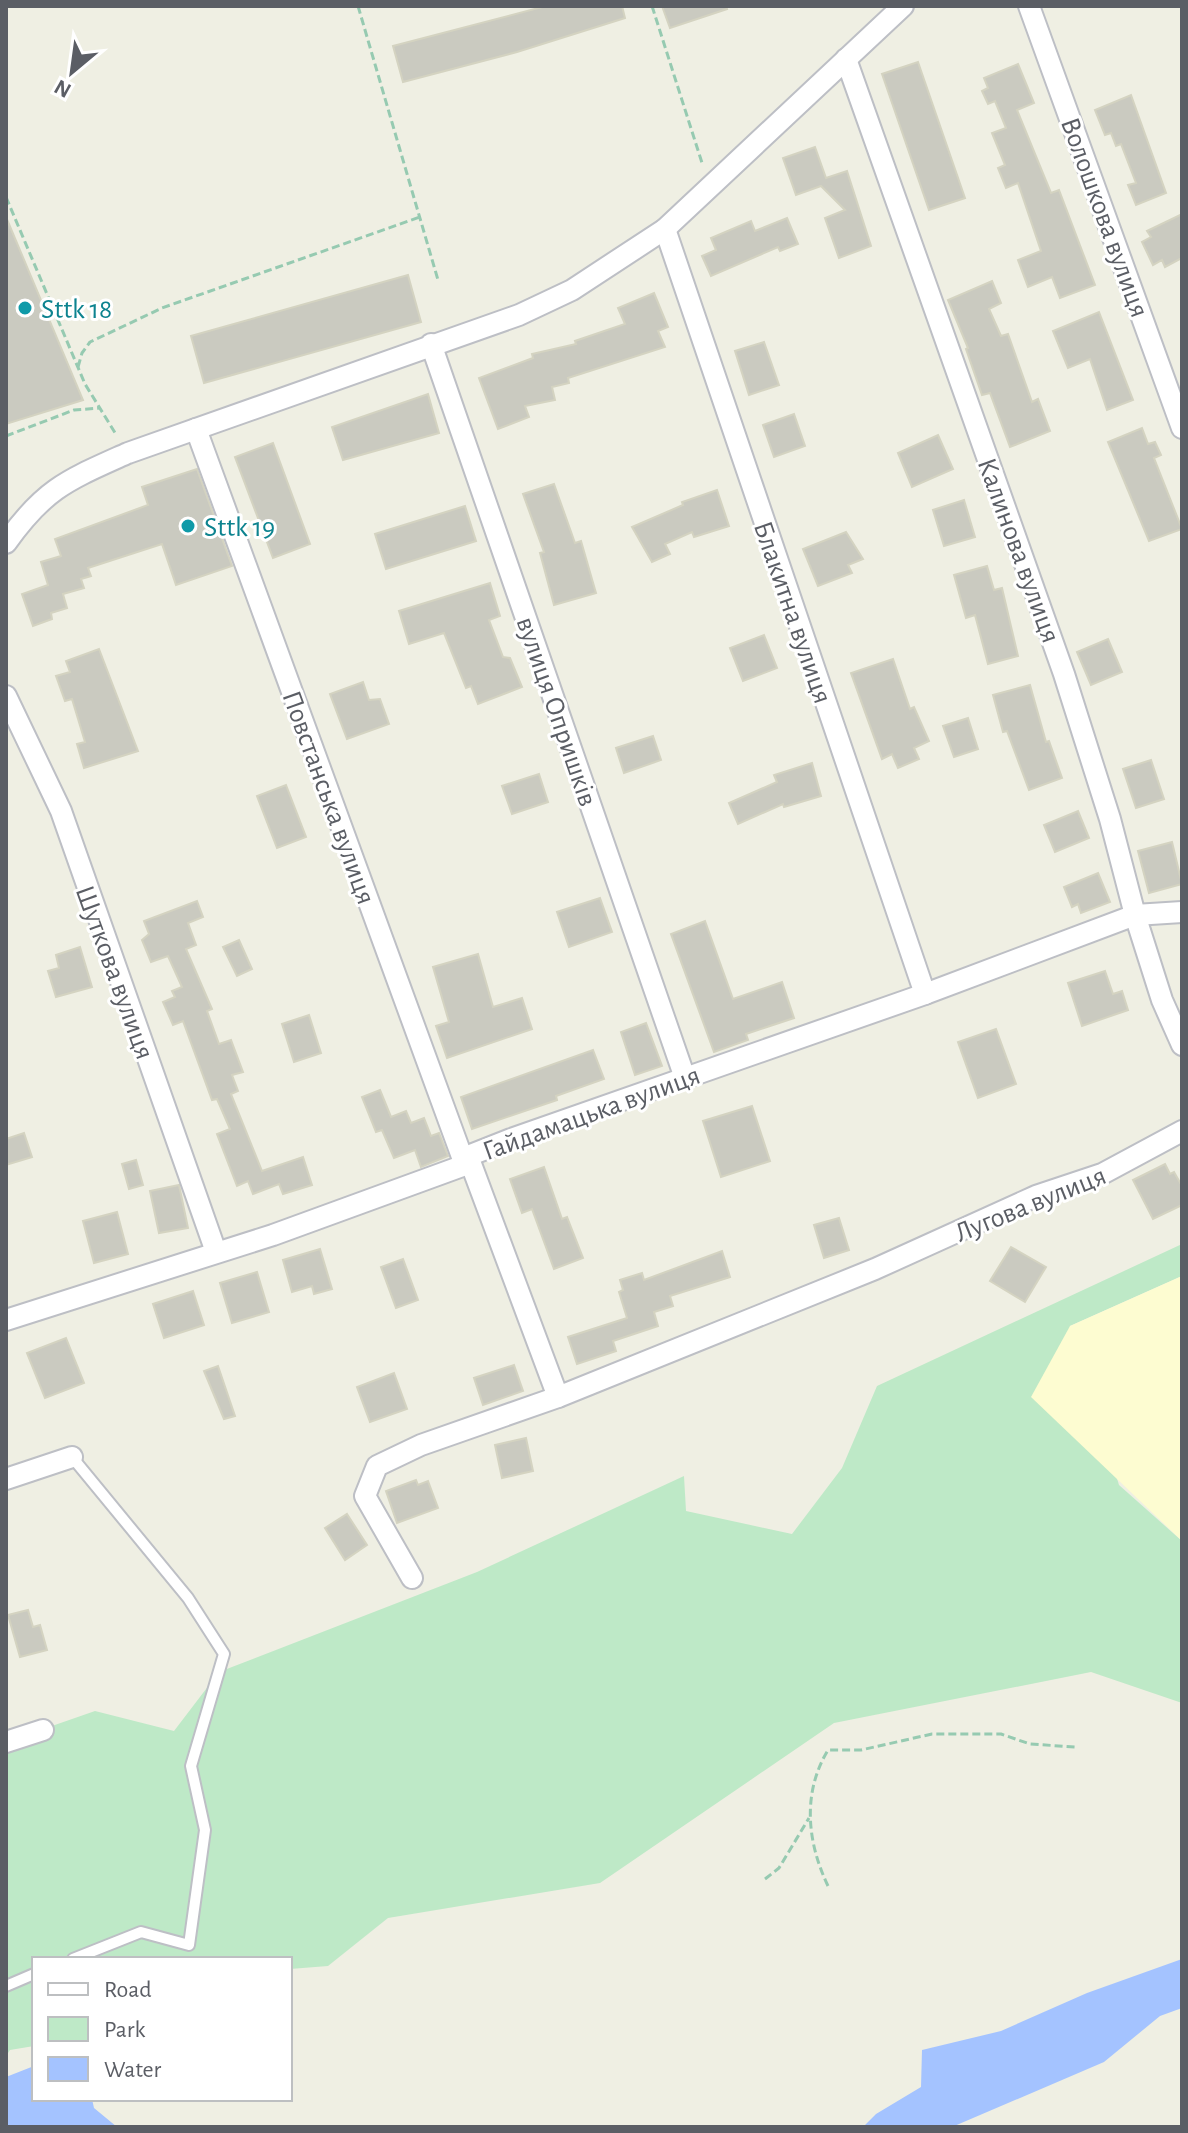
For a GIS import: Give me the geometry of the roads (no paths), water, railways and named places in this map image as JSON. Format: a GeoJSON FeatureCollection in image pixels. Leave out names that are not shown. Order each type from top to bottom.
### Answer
{"type":"FeatureCollection","features":[{"type":"Feature","properties":{"kind":"street"},"geometry":{"type":"LineString","coordinates":[[6,543],[43,497],[72,478],[128,453],[519,315],[572,290],[665,229],[903,6]]}},
{"type":"Feature","properties":{"kind":"street","name":"Волошкова вулиця"},"geometry":{"type":"LineString","coordinates":[[1029,6],[1182,428]]}},
{"type":"Feature","properties":{"kind":"street","name":"Калинова вулиця"},"geometry":{"type":"LineString","coordinates":[[846,59],[1064,674],[1162,1000],[1182,1045]]}},
{"type":"Feature","properties":{"kind":"street","name":"Блакитна вулиця"},"geometry":{"type":"LineString","coordinates":[[665,229],[925,994]]}},
{"type":"Feature","properties":{"kind":"street","name":"вулиця Опришків"},"geometry":{"type":"LineString","coordinates":[[431,344],[685,1078]]}},
{"type":"Feature","properties":{"kind":"street","name":"Повстанська вулиця"},"geometry":{"type":"LineString","coordinates":[[196,429],[466,1161],[558,1397]]}},
{"type":"Feature","properties":{"kind":"street","name":"Шуткова вулиця"},"geometry":{"type":"LineString","coordinates":[[6,696],[61,811],[216,1252]]}},
{"type":"Feature","properties":{"kind":"street","name":"Гайдамацька вулиця"},"geometry":{"type":"LineString","coordinates":[[6,1320],[216,1252],[1135,915],[1182,912]]}},
{"type":"Feature","properties":{"kind":"street","name":"Лугова вулиця"},"geometry":{"type":"LineString","coordinates":[[412,1578],[365,1496],[377,1466],[421,1445],[558,1397],[875,1269],[1036,1196],[1102,1174],[1182,1131]]}},
{"type":"Feature","properties":{"kind":"street"},"geometry":{"type":"LineString","coordinates":[[6,1479],[72,1457]]}},
{"type":"Feature","properties":{"kind":"street"},"geometry":{"type":"LineString","coordinates":[[6,1742],[43,1730]]}},
{"type":"Feature","properties":{"kind":"lane"},"geometry":{"type":"LineString","coordinates":[[72,1457],[188,1598],[224,1654],[191,1766],[205,1830],[189,1945],[141,1932],[78,1957]]}},
{"type":"Feature","properties":{"kind":"lane"},"geometry":{"type":"LineString","coordinates":[[6,1986],[32,1975]]}},
{"type":"Feature","properties":{"kind":"water"},"geometry":{"type":"Polygon","coordinates":[[[1182,1959],[1182,2008],[1160,2016],[1104,2062],[952,2127],[863,2127],[876,2114],[921,2087],[922,2050],[1001,2031],[1087,1993],[1182,1959]]]}},
{"type":"Feature","properties":{"kind":"water"},"geometry":{"type":"Polygon","coordinates":[[[32,2067],[32,2101],[92,2101],[94,2108],[117,2127],[6,2127],[6,2077],[32,2067]]]}},
{"type":"Feature","properties":{"kind":"place","name":"Sttk 18"},"geometry":{"type":"Point","coordinates":[25,308]}},
{"type":"Feature","properties":{"kind":"place","name":"Sttk 19"},"geometry":{"type":"Point","coordinates":[188,526]}}]}
